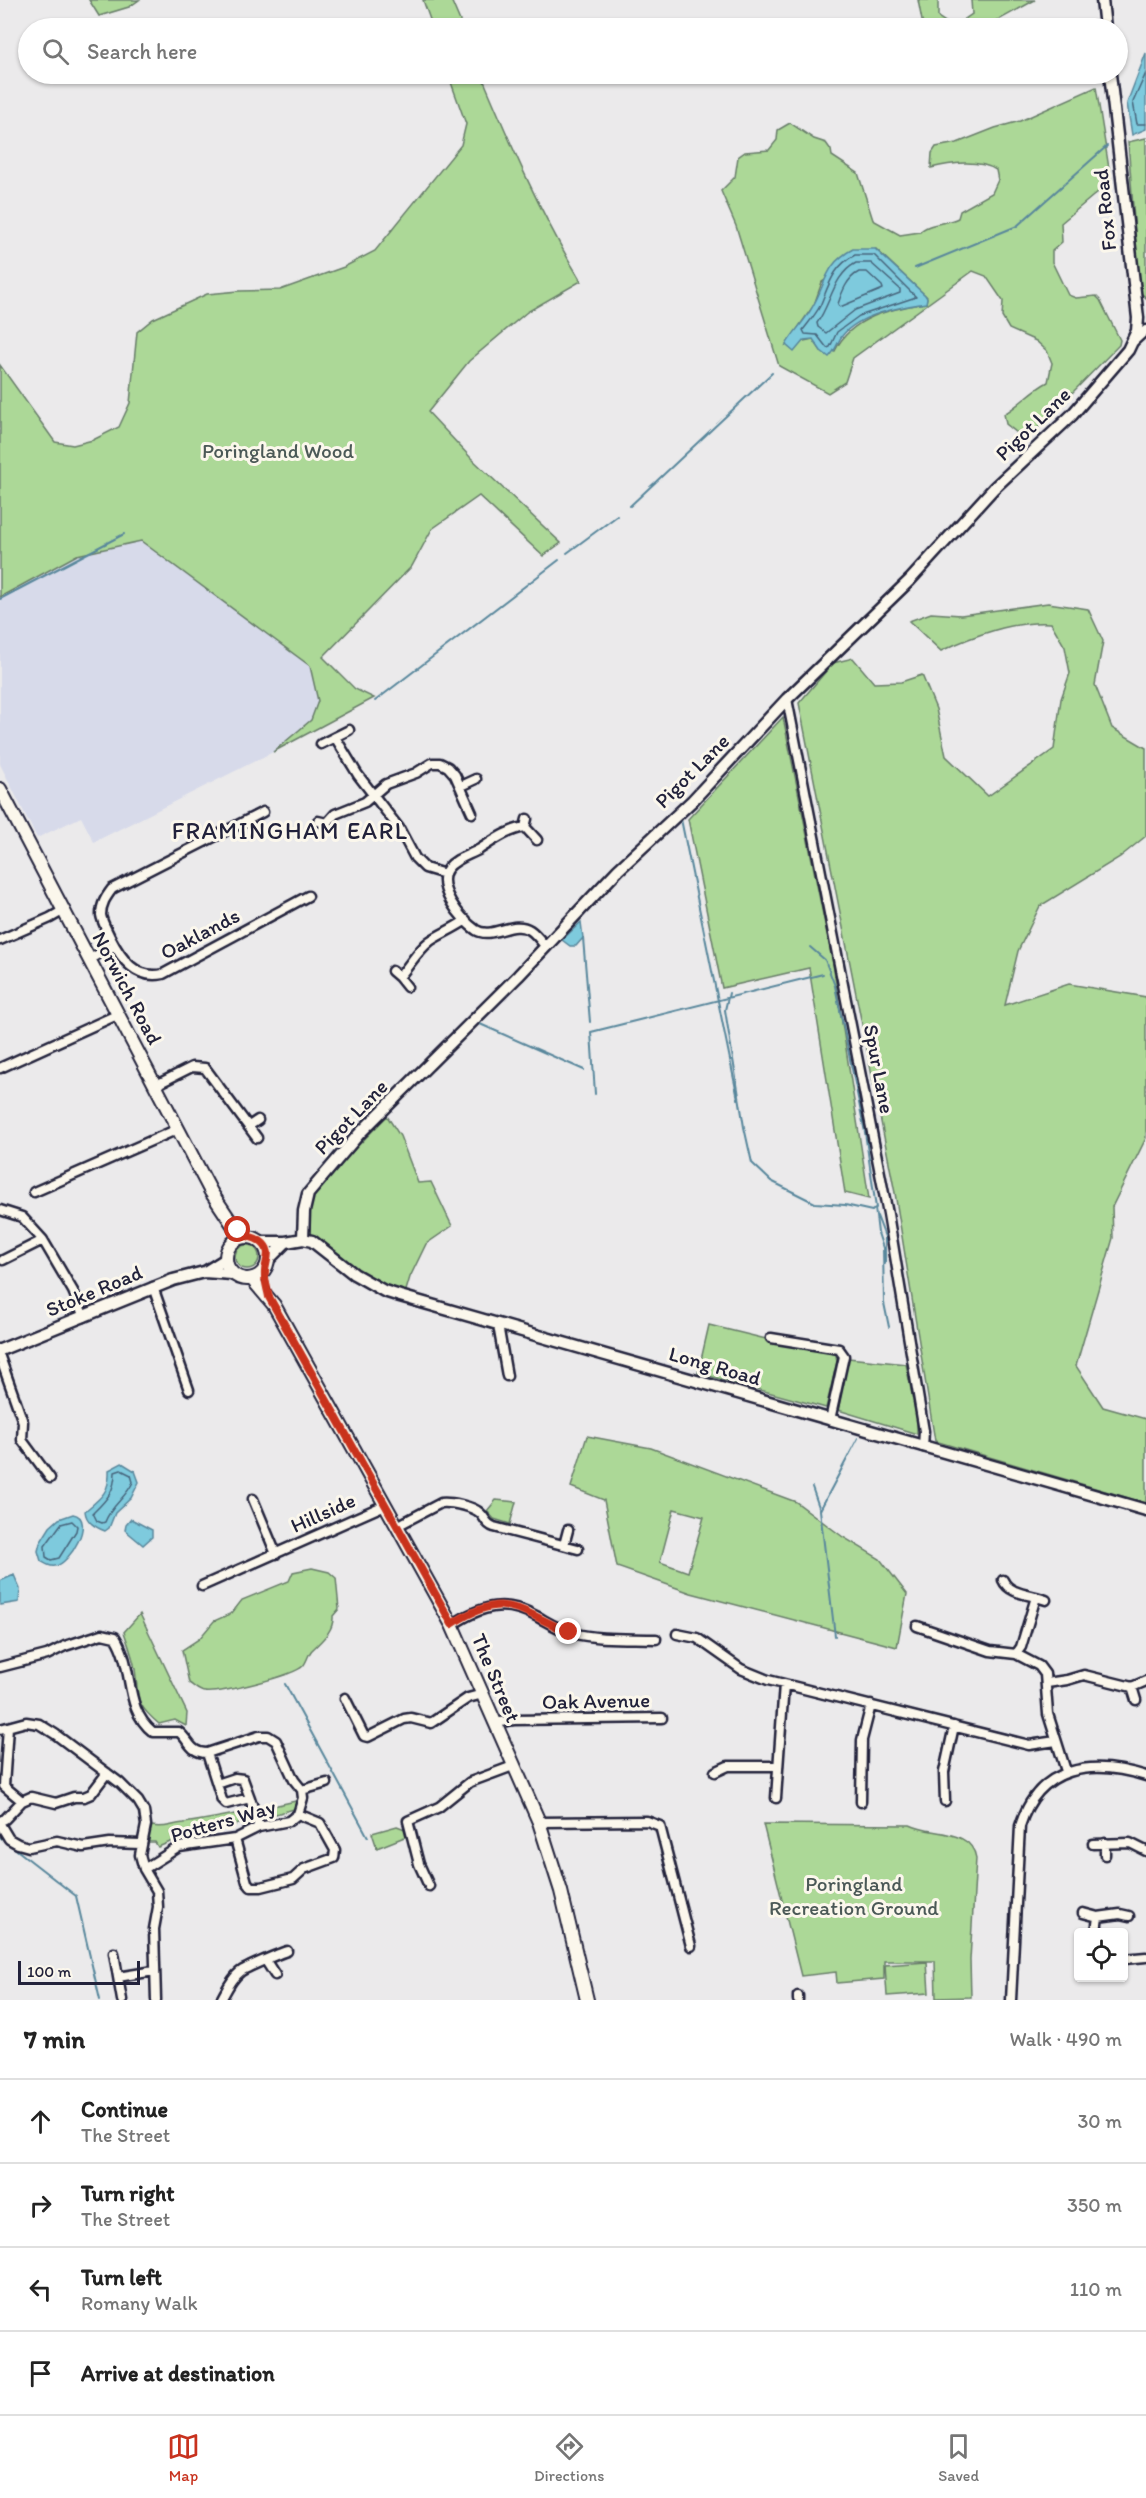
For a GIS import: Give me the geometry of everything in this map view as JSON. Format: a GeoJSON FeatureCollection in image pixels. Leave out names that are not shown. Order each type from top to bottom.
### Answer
{"type":"FeatureCollection","features":[{"type":"Feature","properties":{"kind":"main road","name":"Norwich Road"},"geometry":{"type":"LineString","coordinates":[[0,789],[178,1129],[220,1205],[245,1237]]}},
{"type":"Feature","properties":{"kind":"main road","name":"Norwich Road"},"geometry":{"type":"LineString","coordinates":[[220,1205],[228,1236],[227,1253]]}},
{"type":"Feature","properties":{"kind":"main road"},"geometry":{"type":"LineString","coordinates":[[260,1242],[245,1237],[234,1241],[227,1253],[232,1274],[242,1279],[252,1279],[266,1266]]}},
{"type":"Feature","properties":{"kind":"main road","name":"The Street"},"geometry":{"type":"LineString","coordinates":[[260,1242],[265,1247],[269,1297]]}},
{"type":"Feature","properties":{"kind":"main road","name":"The Street"},"geometry":{"type":"LineString","coordinates":[[252,1279],[269,1297],[452,1624],[494,1724],[540,1822],[555,1869],[587,2000]]}},
{"type":"Feature","properties":{"kind":"street"},"geometry":{"type":"LineString","coordinates":[[1102,0],[1105,18]]}},
{"type":"Feature","properties":{"kind":"street","name":"Fox Road"},"geometry":{"type":"LineString","coordinates":[[1111,84],[1133,286],[1142,309],[1133,341]]}},
{"type":"Feature","properties":{"kind":"street"},"geometry":{"type":"LineString","coordinates":[[1133,341],[1146,330]]}},
{"type":"Feature","properties":{"kind":"street","name":"Pigot Lane"},"geometry":{"type":"LineString","coordinates":[[303,1239],[304,1211],[308,1194],[359,1134],[546,947],[618,870],[735,757],[787,699],[910,580],[994,488],[1072,415],[1119,362],[1133,341]]}},
{"type":"Feature","properties":{"kind":"street","name":"Spur Lane"},"geometry":{"type":"LineString","coordinates":[[787,699],[888,1214],[924,1431],[923,1447]]}},
{"type":"Feature","properties":{"kind":"street"},"geometry":{"type":"LineString","coordinates":[[321,744],[349,730]]}},
{"type":"Feature","properties":{"kind":"street"},"geometry":{"type":"LineString","coordinates":[[335,737],[372,795],[399,828],[415,858],[425,868],[445,874]]}},
{"type":"Feature","properties":{"kind":"street"},"geometry":{"type":"LineString","coordinates":[[325,824],[335,814],[365,802],[386,784],[416,773],[432,763],[441,763],[448,767],[461,786],[472,813]]}},
{"type":"Feature","properties":{"kind":"street"},"geometry":{"type":"LineString","coordinates":[[461,786],[476,779]]}},
{"type":"Feature","properties":{"kind":"street","name":"Oaklands"},"geometry":{"type":"LineString","coordinates":[[263,812],[112,889],[105,899],[101,916],[114,945],[133,969],[153,976],[163,974],[308,896]]}},
{"type":"Feature","properties":{"kind":"street"},"geometry":{"type":"LineString","coordinates":[[537,840],[526,823],[499,837],[453,863],[445,874],[445,891],[450,902],[466,920],[481,932],[523,927],[531,930],[546,947]]}},
{"type":"Feature","properties":{"kind":"street"},"geometry":{"type":"LineString","coordinates":[[0,940],[63,910]]}},
{"type":"Feature","properties":{"kind":"street"},"geometry":{"type":"LineString","coordinates":[[407,987],[395,974],[413,962],[418,952],[431,940],[450,932],[466,920]]}},
{"type":"Feature","properties":{"kind":"street"},"geometry":{"type":"LineString","coordinates":[[90,959],[114,945]]}},
{"type":"Feature","properties":{"kind":"street"},"geometry":{"type":"LineString","coordinates":[[0,1068],[119,1014]]}},
{"type":"Feature","properties":{"kind":"street"},"geometry":{"type":"LineString","coordinates":[[156,1085],[192,1067],[205,1068],[256,1138]]}},
{"type":"Feature","properties":{"kind":"street"},"geometry":{"type":"LineString","coordinates":[[249,1126],[258,1120]]}},
{"type":"Feature","properties":{"kind":"street"},"geometry":{"type":"LineString","coordinates":[[34,1192],[178,1129]]}},
{"type":"Feature","properties":{"kind":"street"},"geometry":{"type":"LineString","coordinates":[[0,1210],[22,1217],[43,1240],[73,1292],[84,1317]]}},
{"type":"Feature","properties":{"kind":"street"},"geometry":{"type":"LineString","coordinates":[[260,1242],[286,1242],[303,1239]]}},
{"type":"Feature","properties":{"kind":"street","name":"Long Road"},"geometry":{"type":"LineString","coordinates":[[303,1239],[319,1246],[354,1274],[384,1291],[1146,1510]]}},
{"type":"Feature","properties":{"kind":"street"},"geometry":{"type":"LineString","coordinates":[[3,1260],[43,1240]]}},
{"type":"Feature","properties":{"kind":"street"},"geometry":{"type":"LineString","coordinates":[[266,1266],[286,1242]]}},
{"type":"Feature","properties":{"kind":"street","name":"Stoke Road"},"geometry":{"type":"LineString","coordinates":[[204,1272],[227,1253]]}},
{"type":"Feature","properties":{"kind":"street","name":"Stoke Road"},"geometry":{"type":"LineString","coordinates":[[0,1350],[153,1287],[204,1272],[232,1274]]}},
{"type":"Feature","properties":{"kind":"street"},"geometry":{"type":"LineString","coordinates":[[153,1287],[189,1390]]}},
{"type":"Feature","properties":{"kind":"street"},"geometry":{"type":"LineString","coordinates":[[498,1325],[507,1376]]}},
{"type":"Feature","properties":{"kind":"street"},"geometry":{"type":"LineString","coordinates":[[771,1338],[839,1348],[844,1356],[830,1420]]}},
{"type":"Feature","properties":{"kind":"street"},"geometry":{"type":"LineString","coordinates":[[0,1357],[23,1422],[22,1440],[50,1478]]}},
{"type":"Feature","properties":{"kind":"street","name":"Hillside"},"geometry":{"type":"LineString","coordinates":[[253,1499],[276,1554]]}},
{"type":"Feature","properties":{"kind":"street"},"geometry":{"type":"LineString","coordinates":[[398,1526],[447,1502],[476,1510],[481,1513],[488,1525],[578,1549]]}},
{"type":"Feature","properties":{"kind":"street","name":"Hillside"},"geometry":{"type":"LineString","coordinates":[[202,1586],[385,1505]]}},
{"type":"Feature","properties":{"kind":"street"},"geometry":{"type":"LineString","coordinates":[[564,1545],[568,1530]]}},
{"type":"Feature","properties":{"kind":"street"},"geometry":{"type":"LineString","coordinates":[[1003,1580],[1011,1590],[1046,1600]]}},
{"type":"Feature","properties":{"kind":"street"},"geometry":{"type":"LineString","coordinates":[[1016,1654],[1021,1647],[1036,1597]]}},
{"type":"Feature","properties":{"kind":"street"},"geometry":{"type":"LineString","coordinates":[[452,1624],[466,1615],[504,1605],[516,1606],[550,1624],[583,1636],[656,1639]]}},
{"type":"Feature","properties":{"kind":"street"},"geometry":{"type":"LineString","coordinates":[[917,1626],[990,1651],[1016,1654],[1039,1666],[1045,1674],[1046,1704],[1066,1771]]}},
{"type":"Feature","properties":{"kind":"street"},"geometry":{"type":"LineString","coordinates":[[0,1667],[47,1655],[65,1646],[102,1634],[115,1637],[123,1649],[128,1667],[136,1713],[145,1725],[153,1732],[179,1732],[187,1738],[190,1746],[198,1753],[207,1753],[222,1800],[226,1804],[249,1798]]}},
{"type":"Feature","properties":{"kind":"street"},"geometry":{"type":"LineString","coordinates":[[677,1634],[697,1638],[750,1674],[783,1684],[1029,1745],[1056,1742]]}},
{"type":"Feature","properties":{"kind":"street"},"geometry":{"type":"LineString","coordinates":[[1047,1683],[1084,1675],[1132,1687],[1146,1682]]}},
{"type":"Feature","properties":{"kind":"street"},"geometry":{"type":"LineString","coordinates":[[776,1798],[783,1684]]}},
{"type":"Feature","properties":{"kind":"street"},"geometry":{"type":"LineString","coordinates":[[1132,1687],[1136,1700]]}},
{"type":"Feature","properties":{"kind":"street"},"geometry":{"type":"LineString","coordinates":[[345,1698],[364,1736],[368,1737],[404,1719],[411,1718],[431,1723],[468,1698],[483,1694]]}},
{"type":"Feature","properties":{"kind":"street"},"geometry":{"type":"LineString","coordinates":[[861,1802],[862,1740],[871,1705]]}},
{"type":"Feature","properties":{"kind":"street","name":"Oak Avenue"},"geometry":{"type":"LineString","coordinates":[[494,1724],[514,1720],[662,1718]]}},
{"type":"Feature","properties":{"kind":"street"},"geometry":{"type":"LineString","coordinates":[[22,1801],[4,1786],[4,1728],[26,1722],[39,1724],[107,1773],[138,1801],[144,1811],[146,1825],[140,1855],[144,1869],[157,1891],[158,1907],[154,1929],[156,2000]]}},
{"type":"Feature","properties":{"kind":"street"},"geometry":{"type":"LineString","coordinates":[[945,1801],[944,1772],[954,1726]]}},
{"type":"Feature","properties":{"kind":"street","name":"Potters Way"},"geometry":{"type":"LineString","coordinates":[[144,1869],[179,1847],[235,1839],[259,1827],[289,1821],[298,1814],[303,1798],[302,1790],[294,1780],[276,1742],[268,1736],[258,1736],[207,1753]]}},
{"type":"Feature","properties":{"kind":"street"},"geometry":{"type":"LineString","coordinates":[[429,1886],[419,1864],[408,1821],[450,1800],[470,1782],[513,1766]]}},
{"type":"Feature","properties":{"kind":"street"},"geometry":{"type":"LineString","coordinates":[[715,1772],[728,1766],[777,1767]]}},
{"type":"Feature","properties":{"kind":"street"},"geometry":{"type":"LineString","coordinates":[[1011,2000],[1020,1826],[1024,1812],[1050,1780],[1066,1771],[1114,1768],[1146,1776]]}},
{"type":"Feature","properties":{"kind":"street"},"geometry":{"type":"LineString","coordinates":[[107,1773],[91,1794],[56,1803],[31,1797],[22,1801],[5,1820],[0,1822],[9,1839],[29,1847],[57,1841],[83,1847],[110,1843],[141,1844]]}},
{"type":"Feature","properties":{"kind":"street"},"geometry":{"type":"LineString","coordinates":[[217,1784],[235,1778],[243,1779],[259,1827]]}},
{"type":"Feature","properties":{"kind":"street"},"geometry":{"type":"LineString","coordinates":[[302,1790],[327,1783]]}},
{"type":"Feature","properties":{"kind":"street"},"geometry":{"type":"LineString","coordinates":[[235,1839],[247,1882],[251,1887],[261,1887],[293,1879],[304,1869],[334,1858],[335,1850],[320,1823],[298,1814]]}},
{"type":"Feature","properties":{"kind":"street"},"geometry":{"type":"LineString","coordinates":[[540,1822],[647,1821],[660,1826],[691,1946]]}},
{"type":"Feature","properties":{"kind":"street"},"geometry":{"type":"LineString","coordinates":[[1104,1855],[1105,1843]]}},
{"type":"Feature","properties":{"kind":"street"},"geometry":{"type":"LineString","coordinates":[[1093,1844],[1130,1844],[1146,1851]]}},
{"type":"Feature","properties":{"kind":"street"},"geometry":{"type":"LineString","coordinates":[[1083,1912],[1098,1917],[1120,1914],[1129,1916]]}},
{"type":"Feature","properties":{"kind":"street"},"geometry":{"type":"LineString","coordinates":[[1097,1928],[1098,1917]]}},
{"type":"Feature","properties":{"kind":"street"},"geometry":{"type":"LineString","coordinates":[[221,2000],[240,1972],[287,1951]]}},
{"type":"Feature","properties":{"kind":"street"},"geometry":{"type":"LineString","coordinates":[[114,1953],[122,2000]]}},
{"type":"Feature","properties":{"kind":"street"},"geometry":{"type":"LineString","coordinates":[[1128,1959],[1146,1957]]}},
{"type":"Feature","properties":{"kind":"street"},"geometry":{"type":"LineString","coordinates":[[266,1961],[275,1976]]}},
{"type":"Feature","properties":{"kind":"street"},"geometry":{"type":"LineString","coordinates":[[118,1977],[154,1971]]}},
{"type":"Feature","properties":{"kind":"shaded area"},"geometry":{"type":"Polygon","coordinates":[[[141,541],[310,666],[374,698],[273,752],[94,842],[81,817],[37,838],[0,764],[0,597],[77,555],[141,541]]]}},
{"type":"Feature","properties":{"kind":"green space"},"geometry":{"type":"Polygon","coordinates":[[[89,0],[139,0],[129,7],[99,16],[89,0]]]}},
{"type":"Feature","properties":{"kind":"green space"},"geometry":{"type":"Polygon","coordinates":[[[423,0],[451,0],[459,18],[429,18],[423,0]]]}},
{"type":"Feature","properties":{"kind":"green space"},"geometry":{"type":"Polygon","coordinates":[[[918,0],[938,0],[940,18],[921,18],[918,0]]]}},
{"type":"Feature","properties":{"kind":"green space"},"geometry":{"type":"Polygon","coordinates":[[[971,0],[1035,0],[1002,18],[966,18],[972,14],[971,0]]]}},
{"type":"Feature","properties":{"kind":"green space","name":"Poringland Wood"},"geometry":{"type":"Polygon","coordinates":[[[452,84],[485,84],[540,205],[581,281],[527,312],[469,361],[428,412],[471,458],[561,543],[543,556],[479,496],[432,529],[412,566],[323,657],[355,689],[374,698],[273,752],[311,720],[318,701],[310,666],[141,541],[77,555],[0,597],[0,365],[55,442],[73,445],[93,440],[119,427],[130,403],[137,332],[153,319],[207,294],[280,290],[344,267],[375,251],[461,145],[466,124],[452,84]]]}},
{"type":"Feature","properties":{"kind":"green space"},"geometry":{"type":"Polygon","coordinates":[[[1096,87],[1111,181],[1061,223],[1062,242],[1052,251],[1052,262],[1068,295],[1076,298],[1096,296],[1100,300],[1120,340],[1119,345],[1026,440],[1006,424],[1004,414],[1048,382],[1052,363],[1047,351],[1036,341],[1009,329],[1002,317],[1003,301],[986,276],[973,271],[853,358],[845,382],[828,393],[779,366],[736,226],[721,191],[735,177],[738,157],[745,152],[769,150],[777,140],[778,130],[790,123],[814,139],[826,143],[832,156],[858,173],[873,220],[900,235],[920,232],[927,227],[958,218],[960,211],[992,193],[998,180],[996,170],[981,164],[955,164],[931,168],[932,153],[936,147],[957,143],[1020,121],[1096,87]],[[876,249],[822,282],[814,305],[786,345],[813,339],[821,351],[835,351],[842,339],[861,322],[899,308],[926,303],[927,297],[876,249]]]}},
{"type":"Feature","properties":{"kind":"green space"},"geometry":{"type":"Polygon","coordinates":[[[1146,138],[1146,298],[1140,292],[1139,285],[1128,142],[1146,138]]]}},
{"type":"Feature","properties":{"kind":"green space"},"geometry":{"type":"Polygon","coordinates":[[[1048,603],[1088,609],[1103,641],[1095,685],[1112,728],[1146,748],[1146,836],[1120,857],[1040,906],[1018,951],[1005,1005],[1069,984],[1146,997],[1146,1138],[1112,1207],[1113,1238],[1076,1366],[1103,1407],[1146,1419],[1146,1503],[935,1441],[895,1193],[799,703],[833,663],[853,658],[874,683],[901,682],[922,675],[936,709],[946,756],[988,796],[1054,749],[1061,699],[1070,673],[1065,647],[1051,623],[1037,623],[994,630],[941,651],[909,621],[931,613],[961,615],[1048,603]]]}},
{"type":"Feature","properties":{"kind":"green space"},"geometry":{"type":"Polygon","coordinates":[[[783,717],[833,964],[869,1199],[845,1193],[809,968],[722,988],[688,819],[783,717]]]}},
{"type":"Feature","properties":{"kind":"green space"},"geometry":{"type":"Polygon","coordinates":[[[387,1116],[400,1136],[418,1183],[431,1182],[452,1226],[426,1244],[410,1277],[405,1294],[371,1279],[310,1238],[310,1202],[315,1190],[387,1116]]]}},
{"type":"Feature","properties":{"kind":"green space"},"geometry":{"type":"Polygon","coordinates":[[[247,1245],[256,1248],[259,1257],[256,1266],[247,1269],[238,1266],[235,1257],[238,1248],[247,1245]]]}},
{"type":"Feature","properties":{"kind":"green space"},"geometry":{"type":"Polygon","coordinates":[[[709,1325],[766,1339],[831,1351],[836,1355],[837,1362],[826,1408],[698,1373],[709,1325]]]}},
{"type":"Feature","properties":{"kind":"green space"},"geometry":{"type":"Polygon","coordinates":[[[848,1358],[906,1364],[917,1420],[917,1434],[838,1410],[848,1358]]]}},
{"type":"Feature","properties":{"kind":"green space"},"geometry":{"type":"Polygon","coordinates":[[[587,1436],[651,1448],[796,1502],[843,1537],[880,1559],[907,1594],[897,1647],[691,1593],[617,1567],[604,1500],[571,1487],[587,1436]],[[674,1509],[660,1562],[688,1572],[704,1517],[674,1509]]]}},
{"type":"Feature","properties":{"kind":"green space"},"geometry":{"type":"Polygon","coordinates":[[[496,1500],[516,1502],[510,1524],[494,1519],[487,1511],[496,1500]]]}},
{"type":"Feature","properties":{"kind":"green space"},"geometry":{"type":"Polygon","coordinates":[[[312,1568],[329,1572],[336,1578],[339,1609],[333,1616],[329,1631],[311,1652],[303,1666],[285,1675],[256,1684],[213,1692],[203,1692],[189,1683],[182,1650],[199,1639],[214,1621],[232,1613],[242,1600],[289,1581],[293,1572],[312,1568]]]}},
{"type":"Feature","properties":{"kind":"green space"},"geometry":{"type":"Polygon","coordinates":[[[140,1614],[187,1713],[186,1726],[175,1720],[159,1724],[141,1705],[134,1664],[124,1632],[140,1614]]]}},
{"type":"Feature","properties":{"kind":"green space"},"geometry":{"type":"Polygon","coordinates":[[[300,1800],[298,1808],[235,1825],[195,1832],[158,1847],[155,1842],[147,1842],[152,1826],[164,1827],[300,1800]]]}},
{"type":"Feature","properties":{"kind":"green space","name":"Poringland Recreation Ground"},"geometry":{"type":"Polygon","coordinates":[[[763,1824],[910,1825],[949,1834],[967,1842],[973,1848],[976,1858],[970,1960],[971,1997],[936,1998],[935,1961],[884,1961],[884,1979],[837,1983],[836,1972],[801,1976],[763,1824]]]}},
{"type":"Feature","properties":{"kind":"green space"},"geometry":{"type":"Polygon","coordinates":[[[397,1826],[405,1829],[407,1836],[377,1848],[372,1833],[397,1826]]]}},
{"type":"Feature","properties":{"kind":"green space"},"geometry":{"type":"Polygon","coordinates":[[[927,1962],[929,1993],[887,1996],[885,1965],[927,1962]]]}},
{"type":"Feature","properties":{"kind":"water"},"geometry":{"type":"Polygon","coordinates":[[[1146,53],[1146,129],[1132,135],[1127,103],[1146,53]]]}},
{"type":"Feature","properties":{"kind":"water"},"geometry":{"type":"Polygon","coordinates":[[[853,249],[875,249],[925,295],[926,303],[881,313],[859,322],[842,336],[829,357],[821,351],[813,339],[804,340],[794,352],[786,345],[810,311],[832,267],[853,249]]]}},
{"type":"Feature","properties":{"kind":"water"},"geometry":{"type":"Polygon","coordinates":[[[581,922],[583,938],[576,946],[570,946],[562,940],[581,922]]]}},
{"type":"Feature","properties":{"kind":"water"},"geometry":{"type":"Polygon","coordinates":[[[122,1463],[135,1471],[139,1482],[131,1498],[115,1513],[109,1528],[105,1531],[92,1524],[85,1511],[106,1489],[109,1470],[122,1463]]]}},
{"type":"Feature","properties":{"kind":"water"},"geometry":{"type":"Polygon","coordinates":[[[73,1514],[80,1517],[82,1532],[73,1550],[61,1564],[51,1566],[41,1561],[38,1551],[40,1543],[50,1527],[59,1519],[73,1514]]]}},
{"type":"Feature","properties":{"kind":"water"},"geometry":{"type":"Polygon","coordinates":[[[131,1519],[152,1530],[152,1537],[143,1545],[125,1530],[131,1519]]]}},
{"type":"Feature","properties":{"kind":"water"},"geometry":{"type":"Polygon","coordinates":[[[14,1575],[20,1589],[19,1602],[0,1605],[0,1581],[14,1575]]]}},
{"type":"Feature","properties":{"kind":"waterway"},"geometry":{"type":"LineString","coordinates":[[915,268],[1017,226],[1107,146]]}},
{"type":"Feature","properties":{"kind":"waterway"},"geometry":{"type":"LineString","coordinates":[[630,506],[772,373]]}},
{"type":"Feature","properties":{"kind":"waterway"},"geometry":{"type":"LineString","coordinates":[[567,553],[617,516]]}},
{"type":"Feature","properties":{"kind":"waterway"},"geometry":{"type":"LineString","coordinates":[[0,599],[124,534]]}},
{"type":"Feature","properties":{"kind":"waterway"},"geometry":{"type":"LineString","coordinates":[[375,701],[559,560]]}},
{"type":"Feature","properties":{"kind":"waterway"},"geometry":{"type":"LineString","coordinates":[[681,819],[738,1099]]}},
{"type":"Feature","properties":{"kind":"waterway"},"geometry":{"type":"LineString","coordinates":[[583,938],[590,1022]]}},
{"type":"Feature","properties":{"kind":"waterway"},"geometry":{"type":"LineString","coordinates":[[810,947],[825,960],[835,986],[865,1132],[876,1208]]}},
{"type":"Feature","properties":{"kind":"waterway"},"geometry":{"type":"LineString","coordinates":[[595,1094],[591,1032],[823,974]]}},
{"type":"Feature","properties":{"kind":"waterway"},"geometry":{"type":"LineString","coordinates":[[729,993],[725,1010],[752,1163],[771,1181],[815,1203],[845,1205],[872,1211],[875,1208],[878,1233],[883,1248],[884,1303],[889,1327]]}},
{"type":"Feature","properties":{"kind":"waterway"},"geometry":{"type":"LineString","coordinates":[[480,1024],[584,1070]]}},
{"type":"Feature","properties":{"kind":"waterway"},"geometry":{"type":"LineString","coordinates":[[877,1216],[885,1237],[885,1264]]}},
{"type":"Feature","properties":{"kind":"waterway"},"geometry":{"type":"LineString","coordinates":[[820,1510],[858,1438]]}},
{"type":"Feature","properties":{"kind":"waterway"},"geometry":{"type":"LineString","coordinates":[[812,1487],[820,1510],[835,1636]]}},
{"type":"Feature","properties":{"kind":"waterway"},"geometry":{"type":"LineString","coordinates":[[285,1684],[368,1837]]}},
{"type":"Feature","properties":{"kind":"waterway"},"geometry":{"type":"LineString","coordinates":[[0,1837],[76,1896],[100,2000]]}},
{"type":"Feature","properties":{"kind":"district","name":"FRAMINGHAM EARL"},"geometry":{"type":"Point","coordinates":[290,831]}},
{"type":"Feature","properties":{"kind":"route"},"geometry":{"type":"LineString","coordinates":[[238,1230],[245,1237],[253,1238],[265,1247],[268,1260],[264,1271],[269,1297],[452,1624],[466,1615],[504,1605],[516,1606],[569,1632]]}}]}
